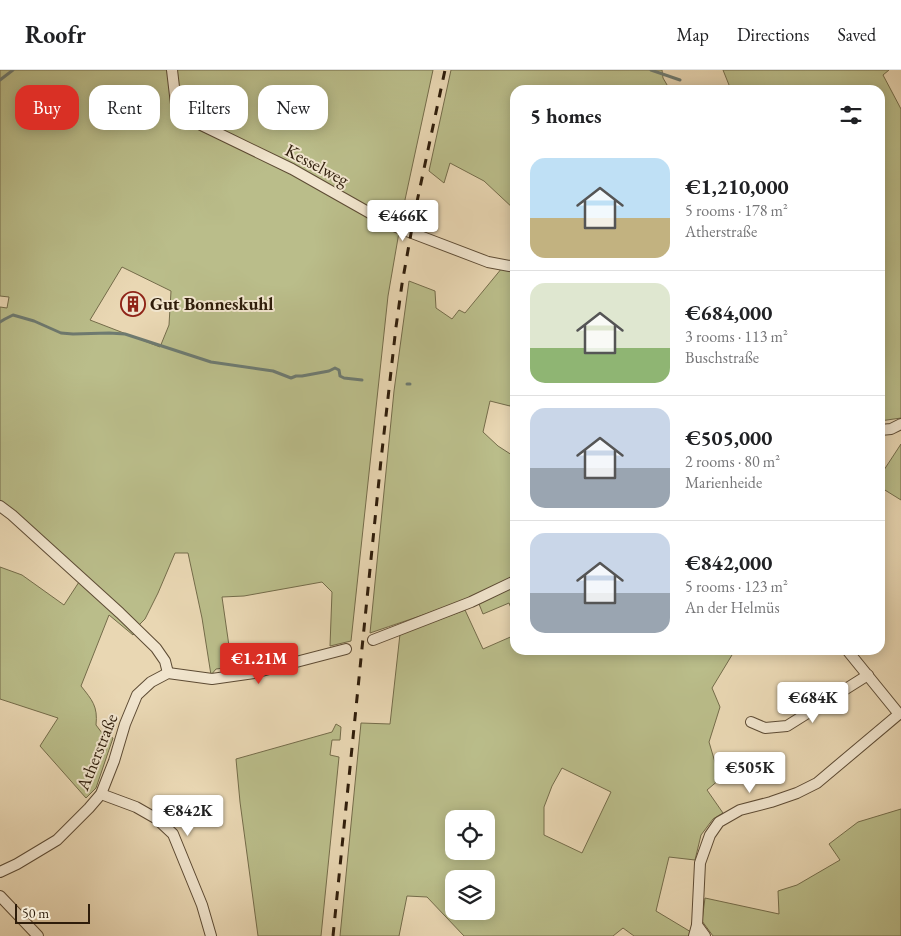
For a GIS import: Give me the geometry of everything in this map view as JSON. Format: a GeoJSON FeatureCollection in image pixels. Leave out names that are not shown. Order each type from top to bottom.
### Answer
{"type":"FeatureCollection","features":[{"type":"Feature","properties":{"kind":"street","name":"Kesselweg"},"geometry":{"type":"LineString","coordinates":[[172,70],[176,104],[182,113],[192,121],[292,169],[391,225],[488,262],[510,266]]}},
{"type":"Feature","properties":{"kind":"street"},"geometry":{"type":"LineString","coordinates":[[885,430],[901,424]]}},
{"type":"Feature","properties":{"kind":"street"},"geometry":{"type":"LineString","coordinates":[[0,506],[156,648],[165,661],[168,672],[212,679],[254,673],[346,649]]}},
{"type":"Feature","properties":{"kind":"street"},"geometry":{"type":"LineString","coordinates":[[372,640],[471,602],[510,583]]}},
{"type":"Feature","properties":{"kind":"street"},"geometry":{"type":"LineString","coordinates":[[694,936],[697,925],[700,864],[710,835],[719,822],[740,810],[797,793],[817,783],[900,714],[851,655]]}},
{"type":"Feature","properties":{"kind":"street","name":"Atherstraße"},"geometry":{"type":"LineString","coordinates":[[0,872],[58,840],[90,808],[101,794],[137,695],[151,682],[168,672]]}},
{"type":"Feature","properties":{"kind":"street"},"geometry":{"type":"LineString","coordinates":[[751,722],[765,728],[787,726],[868,675]]}},
{"type":"Feature","properties":{"kind":"street"},"geometry":{"type":"LineString","coordinates":[[101,794],[150,815],[173,834],[202,905],[211,936]]}},
{"type":"Feature","properties":{"kind":"street"},"geometry":{"type":"LineString","coordinates":[[0,896],[38,936]]}},
{"type":"Feature","properties":{"kind":"street"},"geometry":{"type":"LineString","coordinates":[[697,925],[705,936]]}},
{"type":"Feature","properties":{"kind":"green space"},"geometry":{"type":"Polygon","coordinates":[[[0,70],[433,70],[403,209],[388,296],[351,641],[330,646],[332,592],[322,582],[244,596],[222,597],[232,667],[216,669],[211,675],[202,618],[188,553],[175,553],[145,619],[133,635],[109,615],[81,686],[95,708],[96,725],[102,733],[113,738],[96,788],[86,798],[40,746],[58,718],[0,699],[0,567],[22,575],[64,605],[79,582],[0,508],[0,307],[7,308],[9,297],[0,296],[0,70]],[[122,267],[90,320],[160,347],[169,325],[171,291],[122,267]]]}},
{"type":"Feature","properties":{"kind":"green space"},"geometry":{"type":"Polygon","coordinates":[[[451,70],[662,70],[663,78],[667,85],[510,85],[510,205],[484,181],[450,163],[444,183],[429,171],[451,70]]]}},
{"type":"Feature","properties":{"kind":"green space"},"geometry":{"type":"Polygon","coordinates":[[[723,70],[889,70],[883,75],[901,109],[901,418],[885,420],[885,85],[729,85],[723,70]]]}},
{"type":"Feature","properties":{"kind":"green space"},"geometry":{"type":"Polygon","coordinates":[[[502,268],[510,270],[510,406],[490,401],[483,432],[510,454],[510,578],[480,593],[370,633],[394,391],[409,281],[435,291],[436,308],[452,319],[459,310],[465,313],[502,268]]]}},
{"type":"Feature","properties":{"kind":"green space"},"geometry":{"type":"Polygon","coordinates":[[[901,444],[901,500],[885,490],[885,468],[901,444]]]}},
{"type":"Feature","properties":{"kind":"green space"},"geometry":{"type":"Polygon","coordinates":[[[510,588],[510,606],[509,603],[483,614],[479,604],[510,588]]]}},
{"type":"Feature","properties":{"kind":"green space"},"geometry":{"type":"Polygon","coordinates":[[[465,610],[483,649],[510,637],[510,655],[732,655],[712,688],[720,707],[709,742],[720,779],[707,790],[723,813],[713,819],[701,835],[695,860],[669,857],[656,911],[691,932],[689,936],[634,936],[623,928],[613,936],[464,936],[449,920],[495,920],[495,870],[445,870],[445,916],[427,897],[407,896],[399,936],[340,936],[361,723],[390,724],[400,634],[465,610]],[[562,768],[552,786],[544,807],[544,835],[582,853],[611,792],[562,768]]]}},
{"type":"Feature","properties":{"kind":"green space"},"geometry":{"type":"Polygon","coordinates":[[[336,724],[341,727],[340,740],[332,740],[330,755],[339,757],[321,936],[258,936],[236,759],[332,732],[336,724]]]}},
{"type":"Feature","properties":{"kind":"green space"},"geometry":{"type":"Polygon","coordinates":[[[901,809],[901,936],[713,936],[702,921],[705,898],[779,914],[778,891],[797,885],[840,860],[829,844],[858,822],[901,809]]]}},
{"type":"Feature","properties":{"kind":"waterway"},"geometry":{"type":"LineString","coordinates":[[0,80],[13,70]]}},
{"type":"Feature","properties":{"kind":"waterway"},"geometry":{"type":"LineString","coordinates":[[651,70],[680,80]]}},
{"type":"Feature","properties":{"kind":"waterway"},"geometry":{"type":"LineString","coordinates":[[0,322],[13,315],[34,321],[61,333],[125,334],[211,362],[273,371],[291,378],[329,371],[335,368],[339,370],[340,376],[344,378],[362,380]]}},
{"type":"Feature","properties":{"kind":"railway"},"geometry":{"type":"LineString","coordinates":[[333,936],[396,327],[415,211],[445,70]]}},
{"type":"Feature","properties":{"kind":"place","name":"Gut Bonneskuhl"},"geometry":{"type":"Point","coordinates":[133,304]}}]}
